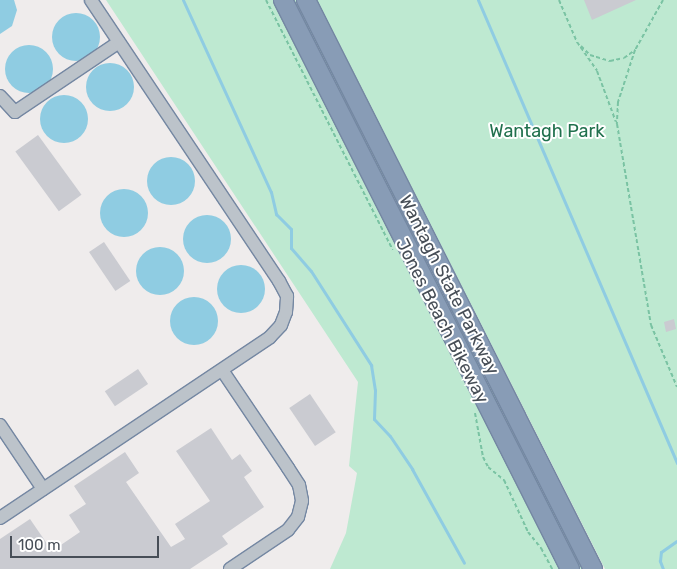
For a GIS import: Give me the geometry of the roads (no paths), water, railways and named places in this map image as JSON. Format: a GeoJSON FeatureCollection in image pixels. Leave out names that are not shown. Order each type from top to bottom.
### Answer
{"type":"FeatureCollection","features":[{"type":"Feature","properties":{"kind":"highway","name":"Wantagh State Parkway"},"geometry":{"type":"LineString","coordinates":[[283,0],[570,569]]}},
{"type":"Feature","properties":{"kind":"highway","name":"Wantagh State Parkway"},"geometry":{"type":"LineString","coordinates":[[306,0],[593,569]]}},
{"type":"Feature","properties":{"kind":"lane"},"geometry":{"type":"LineString","coordinates":[[0,518],[270,337],[281,325],[287,296],[91,0]]}},
{"type":"Feature","properties":{"kind":"lane"},"geometry":{"type":"LineString","coordinates":[[0,96],[15,112],[119,42]]}},
{"type":"Feature","properties":{"kind":"lane"},"geometry":{"type":"LineString","coordinates":[[222,370],[299,486],[302,501],[298,517],[288,530],[230,569]]}},
{"type":"Feature","properties":{"kind":"lane"},"geometry":{"type":"LineString","coordinates":[[0,425],[43,489]]}},
{"type":"Feature","properties":{"kind":"water"},"geometry":{"type":"Polygon","coordinates":[[[0,0],[14,0],[17,10],[12,26],[0,34],[0,0]]]}},
{"type":"Feature","properties":{"kind":"water"},"geometry":{"type":"Polygon","coordinates":[[[76,13],[85,15],[93,20],[98,28],[100,37],[98,46],[93,54],[85,59],[76,61],[67,59],[59,54],[54,46],[52,37],[54,28],[59,20],[67,15],[76,13]]]}},
{"type":"Feature","properties":{"kind":"water"},"geometry":{"type":"Polygon","coordinates":[[[29,45],[38,47],[46,52],[51,60],[53,69],[51,78],[46,86],[38,91],[29,93],[20,91],[12,86],[7,78],[5,69],[7,60],[12,52],[20,47],[29,45]]]}},
{"type":"Feature","properties":{"kind":"water"},"geometry":{"type":"Polygon","coordinates":[[[105,63],[115,63],[127,70],[134,82],[134,92],[127,104],[115,111],[105,111],[97,107],[90,100],[86,92],[86,82],[90,74],[97,67],[105,63]]]}},
{"type":"Feature","properties":{"kind":"water"},"geometry":{"type":"Polygon","coordinates":[[[59,95],[69,95],[81,102],[88,114],[88,124],[81,136],[69,143],[59,143],[51,139],[44,132],[40,124],[40,114],[44,106],[51,99],[59,95]]]}},
{"type":"Feature","properties":{"kind":"water"},"geometry":{"type":"Polygon","coordinates":[[[166,157],[176,157],[188,164],[195,176],[195,186],[188,198],[176,205],[166,205],[158,201],[151,194],[147,186],[147,176],[151,168],[158,161],[166,157]]]}},
{"type":"Feature","properties":{"kind":"water"},"geometry":{"type":"Polygon","coordinates":[[[119,189],[129,189],[141,196],[148,208],[148,218],[141,230],[129,237],[119,237],[111,233],[104,226],[100,218],[100,208],[104,200],[111,193],[119,189]]]}},
{"type":"Feature","properties":{"kind":"water"},"geometry":{"type":"Polygon","coordinates":[[[202,215],[212,215],[224,222],[231,234],[231,244],[224,256],[212,263],[202,263],[194,259],[187,252],[183,244],[183,234],[187,226],[194,219],[202,215]]]}},
{"type":"Feature","properties":{"kind":"water"},"geometry":{"type":"Polygon","coordinates":[[[155,247],[165,247],[177,254],[184,266],[184,276],[177,288],[165,295],[155,295],[147,291],[140,284],[136,276],[136,266],[140,258],[147,251],[155,247]]]}},
{"type":"Feature","properties":{"kind":"water"},"geometry":{"type":"Polygon","coordinates":[[[236,265],[246,265],[258,272],[265,284],[265,294],[258,306],[246,313],[236,313],[228,309],[221,302],[217,294],[217,284],[221,276],[228,269],[236,265]]]}},
{"type":"Feature","properties":{"kind":"water"},"geometry":{"type":"Polygon","coordinates":[[[189,297],[199,297],[211,304],[218,316],[218,326],[211,338],[199,345],[189,345],[181,341],[174,334],[170,326],[170,316],[174,308],[181,301],[189,297]]]}},
{"type":"Feature","properties":{"kind":"waterway"},"geometry":{"type":"LineString","coordinates":[[183,0],[271,192],[276,214],[291,229],[291,248],[311,271],[371,365],[375,390],[374,419],[390,436],[412,469],[464,563]]}},
{"type":"Feature","properties":{"kind":"waterway"},"geometry":{"type":"LineString","coordinates":[[478,0],[677,463]]}},
{"type":"Feature","properties":{"kind":"waterway"},"geometry":{"type":"LineString","coordinates":[[663,569],[660,561],[661,552],[677,541]]}},
{"type":"Feature","properties":{"kind":"park label","name":"Wantagh Park"},"geometry":{"type":"Point","coordinates":[547,131]}}]}
